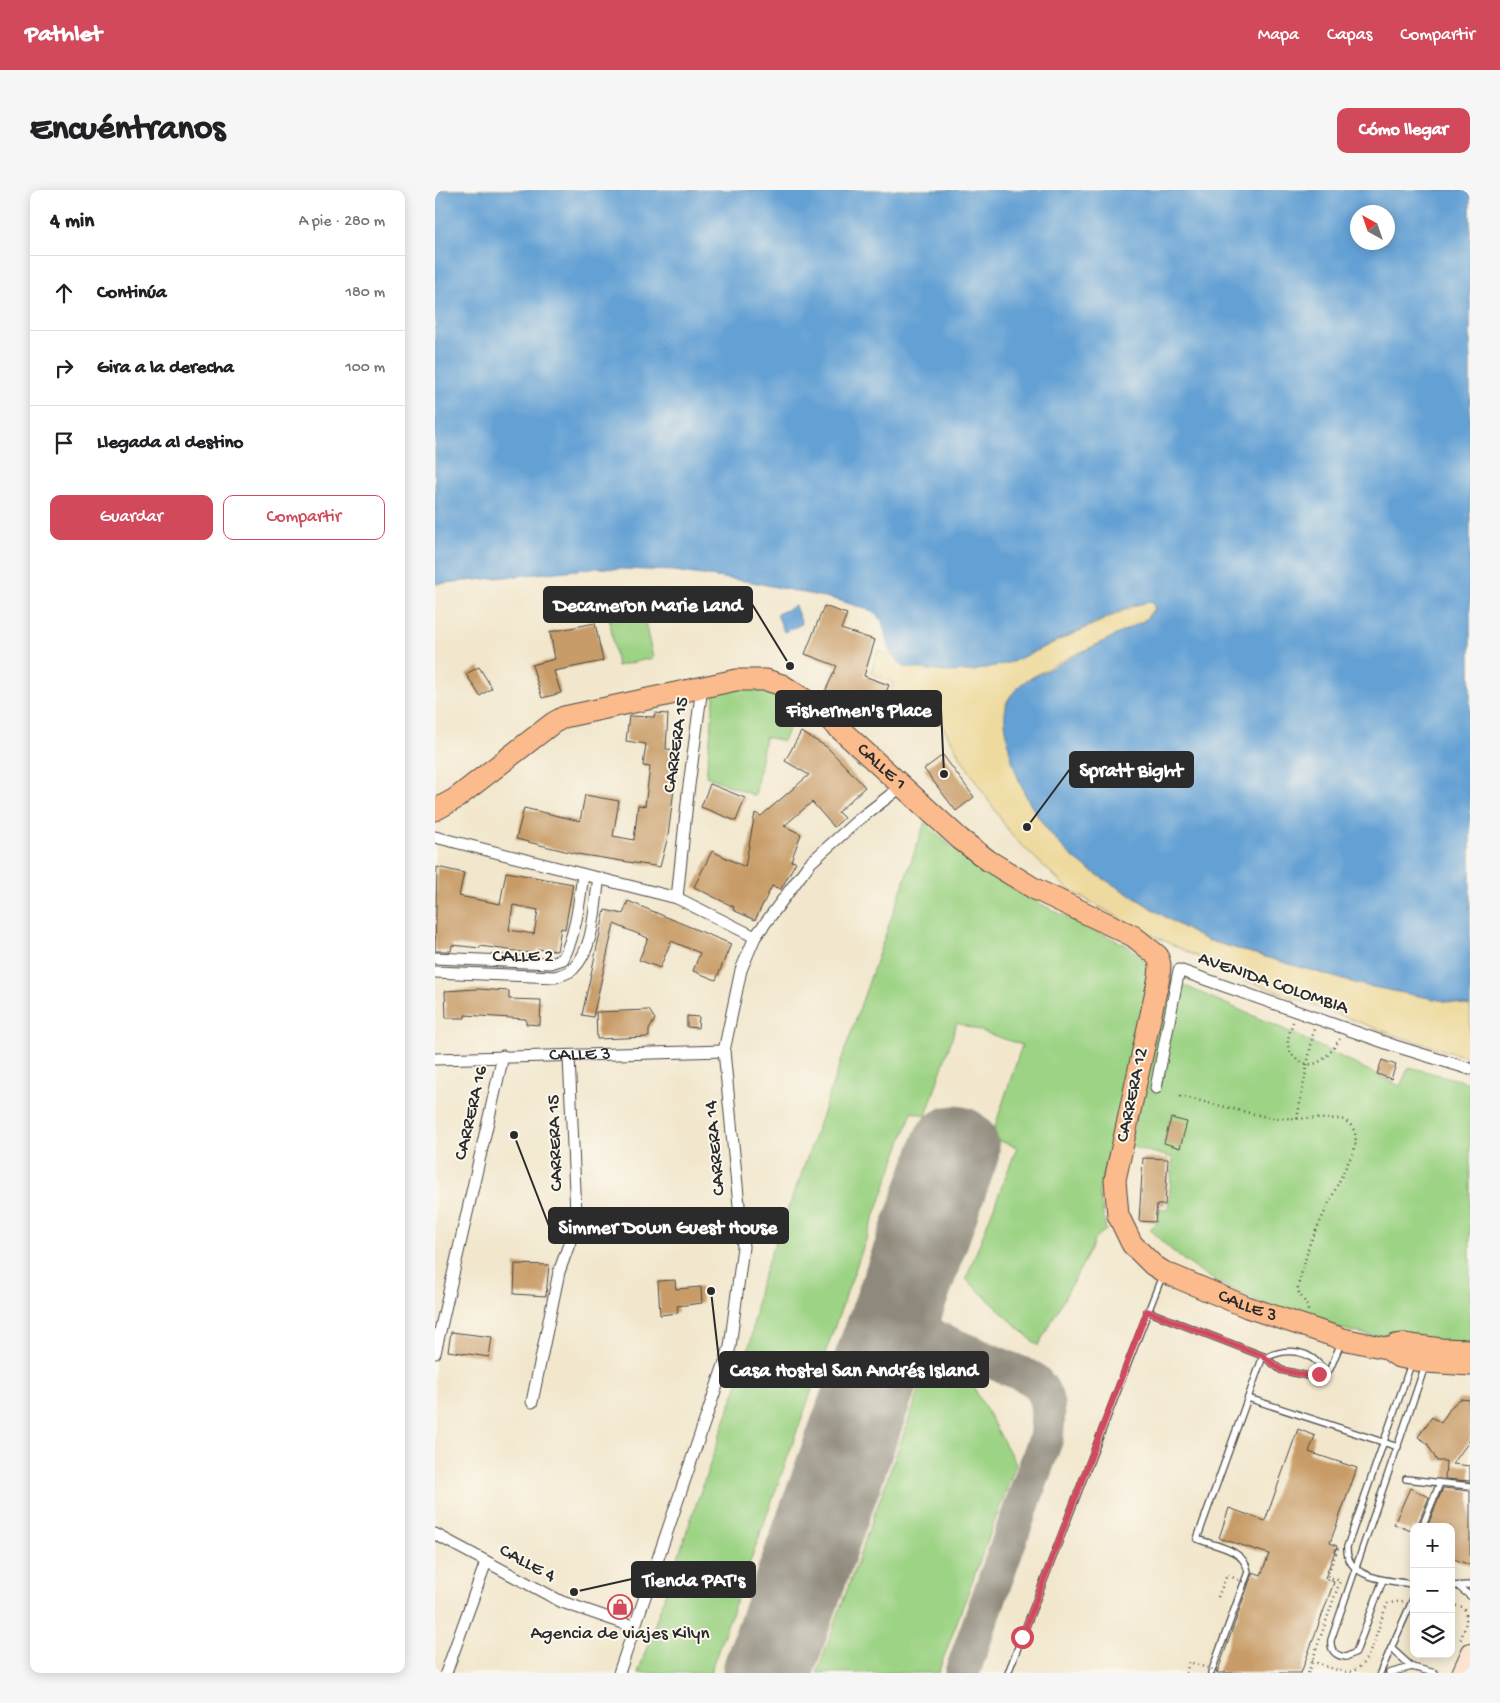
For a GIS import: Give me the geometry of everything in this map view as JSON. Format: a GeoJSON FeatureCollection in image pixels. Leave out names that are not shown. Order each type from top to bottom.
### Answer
{"type":"FeatureCollection","features":[{"type":"Feature","properties":{"kind":"highway","name":"CALLE 1"},"geometry":{"type":"LineString","coordinates":[[435,810],[455,799],[564,717],[703,687],[752,679],[766,680],[782,686],[820,712],[959,839],[989,861],[1035,889],[1133,936],[1158,956]]}},
{"type":"Feature","properties":{"kind":"highway","name":"CARRERA 12"},"geometry":{"type":"LineString","coordinates":[[1125,1233],[1118,1215],[1115,1180],[1157,983],[1160,965],[1158,956]]}},
{"type":"Feature","properties":{"kind":"highway","name":"CALLE 3"},"geometry":{"type":"LineString","coordinates":[[1125,1233],[1140,1254],[1164,1272],[1247,1307],[1304,1327],[1386,1348],[1399,1357],[1470,1350]]}},
{"type":"Feature","properties":{"kind":"highway","name":"CALLE 3"},"geometry":{"type":"LineString","coordinates":[[1422,1354],[1470,1365]]}},
{"type":"Feature","properties":{"kind":"street","name":"CARRERA 15"},"geometry":{"type":"LineString","coordinates":[[677,898],[687,793],[703,687]]}},
{"type":"Feature","properties":{"kind":"street","name":"CARRERA 14"},"geometry":{"type":"LineString","coordinates":[[619,1673],[730,1346],[739,1290],[743,1247],[724,1051],[741,970],[755,937],[810,863],[857,821],[902,786]]}},
{"type":"Feature","properties":{"kind":"street"},"geometry":{"type":"LineString","coordinates":[[435,837],[677,898],[755,937]]}},
{"type":"Feature","properties":{"kind":"street","name":"CALLE 2"},"geometry":{"type":"LineString","coordinates":[[435,958],[551,963],[563,959],[569,947],[577,920],[583,874]]}},
{"type":"Feature","properties":{"kind":"street","name":"CALLE 2"},"geometry":{"type":"LineString","coordinates":[[435,972],[555,977],[572,970],[581,959],[588,942],[599,878]]}},
{"type":"Feature","properties":{"kind":"street"},"geometry":{"type":"LineString","coordinates":[[563,959],[572,970]]}},
{"type":"Feature","properties":{"kind":"street","name":"AVENIDA COLOMBIA"},"geometry":{"type":"LineString","coordinates":[[1156,1088],[1179,970],[1347,1029],[1470,1069]]}},
{"type":"Feature","properties":{"kind":"street","name":"CALLE 3"},"geometry":{"type":"LineString","coordinates":[[435,1058],[724,1051]]}},
{"type":"Feature","properties":{"kind":"street","name":"CARRERA 16"},"geometry":{"type":"LineString","coordinates":[[435,1354],[503,1056]]}},
{"type":"Feature","properties":{"kind":"street","name":"CARRERA 15"},"geometry":{"type":"LineString","coordinates":[[532,1402],[559,1272],[573,1233],[576,1213],[569,1056]]}},
{"type":"Feature","properties":{"kind":"street","name":"CALLE 4"},"geometry":{"type":"LineString","coordinates":[[435,1534],[562,1602],[635,1627]]}},
{"type":"Feature","properties":{"kind":"street"},"geometry":{"type":"LineString","coordinates":[[446,1673],[486,1562]]}},
{"type":"Feature","properties":{"kind":"street"},"geometry":{"type":"LineString","coordinates":[[1460,1673],[1464,1649]]}},
{"type":"Feature","properties":{"kind":"lane"},"geometry":{"type":"LineString","coordinates":[[1008,1673],[1147,1311],[1164,1272]]}},
{"type":"Feature","properties":{"kind":"lane"},"geometry":{"type":"LineString","coordinates":[[1147,1311],[1265,1356],[1281,1370],[1301,1375],[1313,1376],[1332,1367],[1343,1338]]}},
{"type":"Feature","properties":{"kind":"lane"},"geometry":{"type":"LineString","coordinates":[[1214,1672],[1248,1572],[1241,1556],[1197,1539],[1248,1398],[1265,1356],[1279,1351],[1299,1352],[1314,1358],[1324,1370]]}},
{"type":"Feature","properties":{"kind":"lane"},"geometry":{"type":"LineString","coordinates":[[1410,1583],[1383,1580],[1355,1569],[1348,1560],[1347,1548],[1384,1443],[1422,1354]]}},
{"type":"Feature","properties":{"kind":"lane"},"geometry":{"type":"LineString","coordinates":[[1383,1580],[1356,1652],[1351,1656],[1340,1657],[1332,1650],[1331,1640],[1398,1447],[1422,1354]]}},
{"type":"Feature","properties":{"kind":"lane"},"geometry":{"type":"LineString","coordinates":[[1248,1398],[1398,1447]]}},
{"type":"Feature","properties":{"kind":"lane"},"geometry":{"type":"LineString","coordinates":[[1406,1479],[1470,1486]]}},
{"type":"Feature","properties":{"kind":"lane"},"geometry":{"type":"LineString","coordinates":[[1424,1523],[1441,1483]]}},
{"type":"Feature","properties":{"kind":"lane"},"geometry":{"type":"LineString","coordinates":[[1455,1586],[1470,1585]]}},
{"type":"Feature","properties":{"kind":"lane"},"geometry":{"type":"LineString","coordinates":[[1459,1587],[1470,1596]]}},
{"type":"Feature","properties":{"kind":"lane"},"geometry":{"type":"LineString","coordinates":[[1380,1673],[1410,1606]]}},
{"type":"Feature","properties":{"kind":"lane"},"geometry":{"type":"LineString","coordinates":[[1391,1648],[1412,1667],[1435,1673]]}},
{"type":"Feature","properties":{"kind":"lane"},"geometry":{"type":"LineString","coordinates":[[1389,1673],[1412,1667]]}},
{"type":"Feature","properties":{"kind":"path"},"geometry":{"type":"LineString","coordinates":[[1295,1010],[1288,1046],[1297,1060],[1308,1064],[1318,1063],[1328,1056],[1347,1029]]}},
{"type":"Feature","properties":{"kind":"path"},"geometry":{"type":"LineString","coordinates":[[1297,1118],[1316,1018]]}},
{"type":"Feature","properties":{"kind":"path"},"geometry":{"type":"LineString","coordinates":[[1180,1096],[1271,1118],[1341,1118],[1351,1125],[1356,1140],[1354,1150],[1310,1243],[1298,1290],[1308,1306],[1304,1327]]}},
{"type":"Feature","properties":{"kind":"path"},"geometry":{"type":"LineString","coordinates":[[1218,1597],[1227,1575],[1249,1584]]}},
{"type":"Feature","properties":{"kind":"path"},"geometry":{"type":"LineString","coordinates":[[1455,1606],[1463,1607],[1469,1615],[1464,1649]]}},
{"type":"Feature","properties":{"kind":"path"},"geometry":{"type":"LineString","coordinates":[[1186,1673],[1189,1662],[1214,1672]]}},
{"type":"Feature","properties":{"kind":"shaded area"},"geometry":{"type":"Polygon","coordinates":[[[614,1589],[628,1592],[622,1613],[609,1609],[614,1589]]]}},
{"type":"Feature","properties":{"kind":"green space"},"geometry":{"type":"Polygon","coordinates":[[[642,609],[653,658],[617,666],[609,616],[642,609]]]}},
{"type":"Feature","properties":{"kind":"green space"},"geometry":{"type":"Polygon","coordinates":[[[763,687],[799,705],[783,741],[765,737],[755,796],[706,776],[715,690],[763,687]]]}},
{"type":"Feature","properties":{"kind":"green space"},"geometry":{"type":"Polygon","coordinates":[[[925,822],[947,843],[994,877],[1072,920],[1126,945],[1135,951],[1145,962],[1148,981],[1145,999],[1099,1192],[1106,1230],[1095,1238],[1091,1249],[1038,1346],[966,1279],[1017,1147],[991,1138],[1022,1045],[957,1023],[926,1116],[912,1112],[710,1673],[638,1673],[739,1380],[751,1340],[759,1288],[801,1175],[925,822]]]}},
{"type":"Feature","properties":{"kind":"green space"},"geometry":{"type":"Polygon","coordinates":[[[1169,979],[1290,1032],[1400,1086],[1409,1067],[1470,1083],[1470,1344],[1393,1339],[1368,1335],[1280,1310],[1221,1284],[1195,1268],[1171,1250],[1150,1229],[1158,1222],[1159,1208],[1168,1209],[1173,1158],[1129,1146],[1169,979]]]}},
{"type":"Feature","properties":{"kind":"green space"},"geometry":{"type":"Polygon","coordinates":[[[943,1361],[959,1366],[967,1375],[1016,1464],[938,1673],[817,1673],[923,1380],[932,1367],[943,1361]]]}},
{"type":"Feature","properties":{"kind":"sand"},"geometry":{"type":"Polygon","coordinates":[[[1144,602],[1151,602],[1155,607],[1145,620],[1048,668],[1015,690],[1006,703],[1018,777],[1042,823],[1055,839],[1085,865],[1120,889],[1207,940],[1358,984],[1470,1006],[1470,1058],[1394,1035],[1246,980],[1134,926],[1068,889],[1012,836],[964,763],[942,725],[889,699],[893,683],[871,673],[878,651],[893,656],[898,661],[973,671],[1012,662],[1144,602]]]}},
{"type":"Feature","properties":{"kind":"water"},"geometry":{"type":"Polygon","coordinates":[[[435,190],[1470,190],[1470,1006],[1358,984],[1207,940],[1172,921],[1084,866],[1070,855],[1045,827],[1026,795],[1012,760],[1005,724],[1005,709],[1008,702],[1024,682],[1145,620],[1155,608],[1151,602],[1131,606],[1012,662],[973,671],[946,672],[904,667],[890,652],[882,621],[872,611],[838,600],[752,582],[674,571],[596,568],[435,584],[435,190]]]}},
{"type":"Feature","properties":{"kind":"water"},"geometry":{"type":"Polygon","coordinates":[[[795,606],[802,624],[784,632],[777,614],[795,606]]]}},
{"type":"Feature","properties":{"kind":"building"},"geometry":{"type":"Polygon","coordinates":[[[824,606],[847,614],[841,629],[875,640],[864,676],[889,685],[878,712],[870,709],[863,723],[843,714],[848,704],[824,694],[837,666],[805,654],[824,606]]]}},
{"type":"Feature","properties":{"kind":"building"},"geometry":{"type":"Polygon","coordinates":[[[595,623],[603,661],[554,671],[561,693],[542,698],[532,665],[555,659],[550,632],[595,623]]]}},
{"type":"Feature","properties":{"kind":"building"},"geometry":{"type":"Polygon","coordinates":[[[479,667],[492,688],[480,696],[466,674],[479,667]]]}},
{"type":"Feature","properties":{"kind":"building"},"geometry":{"type":"Polygon","coordinates":[[[655,713],[668,714],[666,749],[679,750],[668,836],[660,867],[577,854],[516,839],[524,808],[580,821],[585,795],[619,801],[613,836],[634,840],[638,805],[645,806],[650,767],[643,766],[646,744],[626,741],[629,716],[654,717],[655,713]]]}},
{"type":"Feature","properties":{"kind":"building"},"geometry":{"type":"Polygon","coordinates":[[[801,732],[827,747],[865,787],[838,812],[844,818],[834,827],[812,802],[784,826],[801,834],[791,861],[796,862],[781,889],[772,886],[755,920],[733,910],[734,907],[694,887],[712,851],[745,867],[755,813],[761,816],[809,775],[785,761],[801,732]]]}},
{"type":"Feature","properties":{"kind":"building"},"geometry":{"type":"Polygon","coordinates":[[[943,755],[974,797],[956,811],[924,769],[943,755]]]}},
{"type":"Feature","properties":{"kind":"building"},"geometry":{"type":"Polygon","coordinates":[[[710,784],[745,798],[736,821],[701,807],[710,784]]]}},
{"type":"Feature","properties":{"kind":"building"},"geometry":{"type":"Polygon","coordinates":[[[437,867],[464,873],[459,896],[500,904],[506,872],[573,884],[565,929],[561,928],[557,951],[538,949],[537,954],[480,946],[480,948],[452,945],[451,951],[435,951],[437,867]],[[513,905],[509,930],[534,934],[538,910],[513,905]]]}},
{"type":"Feature","properties":{"kind":"building"},"geometry":{"type":"Polygon","coordinates":[[[628,901],[731,944],[716,980],[693,971],[700,953],[671,941],[660,968],[639,960],[648,938],[614,924],[593,1017],[582,1015],[605,910],[623,914],[628,901]]]}},
{"type":"Feature","properties":{"kind":"building"},"geometry":{"type":"Polygon","coordinates":[[[478,989],[509,991],[509,999],[541,1000],[540,1025],[526,1024],[526,1019],[465,1015],[465,1018],[446,1018],[445,991],[478,989]]]}},
{"type":"Feature","properties":{"kind":"building"},"geometry":{"type":"Polygon","coordinates":[[[649,1010],[655,1019],[649,1030],[649,1037],[597,1039],[596,1012],[649,1010]]]}},
{"type":"Feature","properties":{"kind":"building"},"geometry":{"type":"Polygon","coordinates":[[[687,1016],[699,1017],[698,1028],[687,1027],[687,1016]]]}},
{"type":"Feature","properties":{"kind":"building"},"geometry":{"type":"Polygon","coordinates":[[[1382,1060],[1396,1065],[1391,1079],[1377,1074],[1382,1060]]]}},
{"type":"Feature","properties":{"kind":"building"},"geometry":{"type":"Polygon","coordinates":[[[1171,1118],[1187,1122],[1180,1148],[1164,1143],[1171,1118]]]}},
{"type":"Feature","properties":{"kind":"building"},"geometry":{"type":"Polygon","coordinates":[[[1143,1158],[1168,1159],[1165,1205],[1157,1205],[1155,1222],[1139,1221],[1143,1158]]]}},
{"type":"Feature","properties":{"kind":"building"},"geometry":{"type":"Polygon","coordinates":[[[515,1264],[549,1265],[546,1296],[514,1294],[515,1264]]]}},
{"type":"Feature","properties":{"kind":"building"},"geometry":{"type":"Polygon","coordinates":[[[675,1280],[676,1289],[701,1287],[702,1303],[677,1306],[678,1313],[660,1315],[658,1281],[675,1280]]]}},
{"type":"Feature","properties":{"kind":"building"},"geometry":{"type":"Polygon","coordinates":[[[451,1332],[492,1337],[489,1357],[448,1351],[451,1332]]]}},
{"type":"Feature","properties":{"kind":"building"},"geometry":{"type":"Polygon","coordinates":[[[1460,1399],[1470,1400],[1470,1440],[1453,1464],[1470,1466],[1470,1481],[1445,1479],[1446,1461],[1437,1461],[1427,1443],[1418,1437],[1432,1417],[1441,1423],[1451,1407],[1460,1399]]]}},
{"type":"Feature","properties":{"kind":"building"},"geometry":{"type":"Polygon","coordinates":[[[1298,1429],[1315,1436],[1309,1452],[1357,1468],[1330,1543],[1337,1546],[1325,1578],[1334,1582],[1301,1673],[1217,1673],[1253,1572],[1261,1575],[1269,1554],[1219,1538],[1229,1508],[1265,1521],[1298,1429]]]}},
{"type":"Feature","properties":{"kind":"building"},"geometry":{"type":"Polygon","coordinates":[[[1410,1488],[1429,1497],[1419,1523],[1410,1523],[1410,1531],[1394,1524],[1410,1488]]]}},
{"type":"Feature","properties":{"kind":"building"},"geometry":{"type":"Polygon","coordinates":[[[1443,1488],[1470,1491],[1470,1565],[1455,1559],[1455,1523],[1429,1523],[1443,1488]]]}},
{"type":"Feature","properties":{"kind":"taxiway"},"geometry":{"type":"LineString","coordinates":[[908,1280],[908,1289],[914,1312],[922,1325],[934,1337],[1031,1378],[1042,1390],[1047,1405],[1046,1438],[962,1673]]}},
{"type":"Feature","properties":{"kind":"taxiway"},"geometry":{"type":"LineString","coordinates":[[879,1358],[905,1341],[934,1337]]}},
{"type":"Feature","properties":{"kind":"runway"},"geometry":{"type":"LineString","coordinates":[[767,1673],[955,1150]]}},
{"type":"Feature","properties":{"kind":"place","name":"Decameron Marie Land"},"geometry":{"type":"Point","coordinates":[790,666]}},
{"type":"Feature","properties":{"kind":"place","name":"Fishermen's Place"},"geometry":{"type":"Point","coordinates":[944,774]}},
{"type":"Feature","properties":{"kind":"place","name":"Spratt Bight"},"geometry":{"type":"Point","coordinates":[1027,827]}},
{"type":"Feature","properties":{"kind":"place","name":"Simmer Down Guest House"},"geometry":{"type":"Point","coordinates":[514,1135]}},
{"type":"Feature","properties":{"kind":"place","name":"Casa Hostel San Andrés Island"},"geometry":{"type":"Point","coordinates":[711,1291]}},
{"type":"Feature","properties":{"kind":"place","name":"Tienda PAT's"},"geometry":{"type":"Point","coordinates":[574,1592]}},
{"type":"Feature","properties":{"kind":"place","name":"Agencia de viajes Kilyn"},"geometry":{"type":"Point","coordinates":[620,1607]}},
{"type":"Feature","properties":{"kind":"route"},"geometry":{"type":"LineString","coordinates":[[1022,1637],[1147,1311],[1167,1317],[1267,1357],[1281,1370],[1308,1376],[1319,1374]]}}]}
